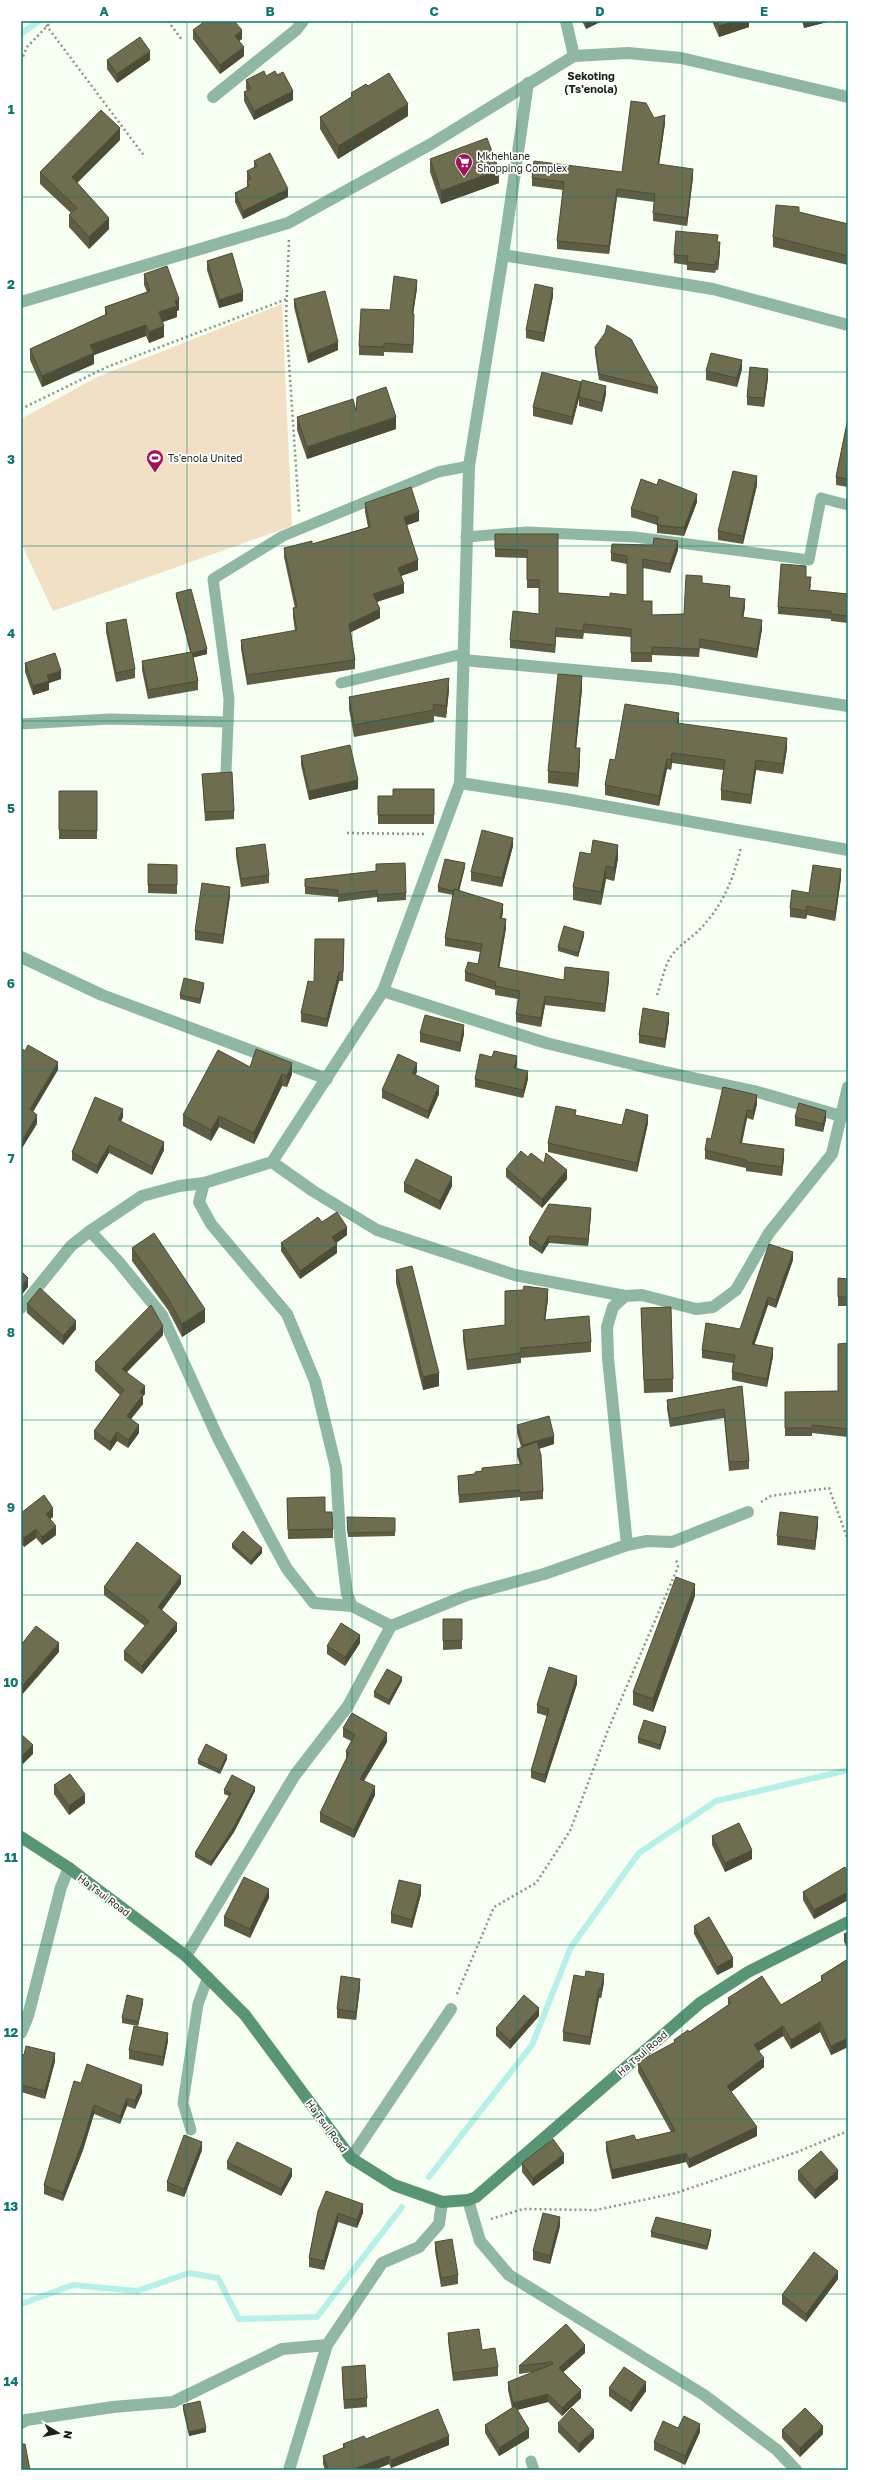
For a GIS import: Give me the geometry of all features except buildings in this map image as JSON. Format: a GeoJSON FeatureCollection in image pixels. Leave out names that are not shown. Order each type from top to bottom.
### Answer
{"type":"FeatureCollection","features":[{"type":"Feature","properties":{"kind":"street"},"geometry":{"type":"LineString","coordinates":[[213,97],[296,30],[302,21]]}},
{"type":"Feature","properties":{"kind":"street"},"geometry":{"type":"LineString","coordinates":[[566,21],[574,56]]}},
{"type":"Feature","properties":{"kind":"street"},"geometry":{"type":"LineString","coordinates":[[21,302],[288,223],[431,144],[574,56],[628,53],[681,58],[848,97]]}},
{"type":"Feature","properties":{"kind":"street"},"geometry":{"type":"LineString","coordinates":[[21,1308],[71,1246],[90,1231],[142,1196],[179,1186],[204,1183],[272,1162],[383,991],[460,783],[462,657],[469,466],[503,255],[528,83]]}},
{"type":"Feature","properties":{"kind":"street"},"geometry":{"type":"LineString","coordinates":[[503,255],[713,289],[848,325]]}},
{"type":"Feature","properties":{"kind":"street"},"geometry":{"type":"LineString","coordinates":[[462,657],[673,679],[848,706]]}},
{"type":"Feature","properties":{"kind":"street"},"geometry":{"type":"LineString","coordinates":[[460,783],[565,799],[744,833],[848,850]]}},
{"type":"Feature","properties":{"kind":"street"},"geometry":{"type":"LineString","coordinates":[[21,957],[102,995],[327,1079]]}},
{"type":"Feature","properties":{"kind":"street"},"geometry":{"type":"LineString","coordinates":[[383,991],[546,1043],[666,1072],[754,1091],[841,1116]]}},
{"type":"Feature","properties":{"kind":"street"},"geometry":{"type":"LineString","coordinates":[[272,1162],[313,1191],[377,1230],[515,1275],[625,1296],[642,1295],[696,1309],[713,1308],[736,1290],[769,1233],[832,1154],[848,1087]]}},
{"type":"Feature","properties":{"kind":"street"},"geometry":{"type":"LineString","coordinates":[[204,1183],[199,1202],[211,1224],[287,1314],[315,1381],[336,1468],[340,1536],[347,1594],[352,1606]]}},
{"type":"Feature","properties":{"kind":"street"},"geometry":{"type":"LineString","coordinates":[[90,1231],[118,1260],[162,1315],[218,1438],[287,1569],[314,1603],[352,1606],[391,1626]]}},
{"type":"Feature","properties":{"kind":"street"},"geometry":{"type":"LineString","coordinates":[[625,1296],[613,1307],[607,1326],[608,1358],[627,1545]]}},
{"type":"Feature","properties":{"kind":"street"},"geometry":{"type":"LineString","coordinates":[[186,1956],[295,1775],[348,1706],[391,1626],[466,1595],[544,1574],[627,1545],[647,1541],[672,1542],[748,1512]]}},
{"type":"Feature","properties":{"kind":"street","name":"Ha Tsui Road"},"geometry":{"type":"LineString","coordinates":[[21,1837],[69,1868],[186,1956],[208,1977],[245,2015],[351,2158],[394,2185],[442,2202],[468,2200],[476,2197],[700,2003],[748,1972],[848,1922]]}},
{"type":"Feature","properties":{"kind":"street"},"geometry":{"type":"LineString","coordinates":[[21,2033],[28,2016],[61,1888],[69,1868]]}},
{"type":"Feature","properties":{"kind":"street"},"geometry":{"type":"LineString","coordinates":[[351,2158],[451,2009]]}},
{"type":"Feature","properties":{"kind":"street"},"geometry":{"type":"LineString","coordinates":[[468,2200],[480,2241],[509,2275],[704,2395],[777,2450],[796,2470]]}},
{"type":"Feature","properties":{"kind":"street"},"geometry":{"type":"LineString","coordinates":[[289,2470],[327,2345],[382,2263],[420,2248],[439,2224],[442,2202]]}},
{"type":"Feature","properties":{"kind":"street"},"geometry":{"type":"LineString","coordinates":[[21,2423],[26,2420],[113,2407],[172,2402],[282,2349],[327,2345]]}},
{"type":"Feature","properties":{"kind":"lane"},"geometry":{"type":"LineString","coordinates":[[226,772],[229,699],[213,578],[283,536],[438,472],[469,466]]}},
{"type":"Feature","properties":{"kind":"lane"},"geometry":{"type":"LineString","coordinates":[[466,537],[527,532],[635,537],[809,560],[821,498],[848,505]]}},
{"type":"Feature","properties":{"kind":"lane"},"geometry":{"type":"LineString","coordinates":[[341,682],[462,657]]}},
{"type":"Feature","properties":{"kind":"lane"},"geometry":{"type":"LineString","coordinates":[[21,724],[110,719],[228,722]]}},
{"type":"Feature","properties":{"kind":"lane"},"geometry":{"type":"LineString","coordinates":[[191,2130],[183,2103],[198,2004],[208,1977]]}},
{"type":"Feature","properties":{"kind":"path"},"geometry":{"type":"LineString","coordinates":[[21,61],[27,47],[46,25],[52,21]]}},
{"type":"Feature","properties":{"kind":"path"},"geometry":{"type":"LineString","coordinates":[[168,21],[182,40]]}},
{"type":"Feature","properties":{"kind":"path"},"geometry":{"type":"LineString","coordinates":[[46,25],[145,157]]}},
{"type":"Feature","properties":{"kind":"path"},"geometry":{"type":"LineString","coordinates":[[288,223],[290,249],[286,317],[300,529]]}},
{"type":"Feature","properties":{"kind":"path"},"geometry":{"type":"LineString","coordinates":[[21,409],[106,367],[287,299]]}},
{"type":"Feature","properties":{"kind":"path"},"geometry":{"type":"LineString","coordinates":[[347,833],[424,834],[439,839]]}},
{"type":"Feature","properties":{"kind":"path"},"geometry":{"type":"LineString","coordinates":[[657,996],[670,959],[683,943],[700,929],[718,908],[734,876],[744,833]]}},
{"type":"Feature","properties":{"kind":"path"},"geometry":{"type":"LineString","coordinates":[[748,1512],[771,1496],[829,1488],[848,1540]]}},
{"type":"Feature","properties":{"kind":"path"},"geometry":{"type":"LineString","coordinates":[[451,2009],[494,1907],[536,1883],[570,1831],[608,1730],[678,1567],[672,1542]]}},
{"type":"Feature","properties":{"kind":"path"},"geometry":{"type":"LineString","coordinates":[[475,2224],[523,2209],[596,2210],[676,2193],[731,2173],[797,2152],[848,2130]]}},
{"type":"Feature","properties":{"kind":"shaded area","name":"Ts'enola United"},"geometry":{"type":"Polygon","coordinates":[[[282,304],[292,526],[53,611],[21,543],[21,419],[97,377],[282,304]]]}},
{"type":"Feature","properties":{"kind":"waterway"},"geometry":{"type":"LineString","coordinates":[[21,34],[39,21]]}},
{"type":"Feature","properties":{"kind":"waterway"},"geometry":{"type":"LineString","coordinates":[[429,2177],[532,2045],[571,1947],[639,1853],[716,1801],[848,1770]]}},
{"type":"Feature","properties":{"kind":"waterway"},"geometry":{"type":"LineString","coordinates":[[21,2304],[73,2285],[137,2291],[189,2273],[218,2278],[239,2319],[317,2317],[402,2207]]}},
{"type":"Feature","properties":{"kind":"place","name":"Mkhehlane Shopping Complex"},"geometry":{"type":"Point","coordinates":[464,177]}},
{"type":"Feature","properties":{"kind":"place","name":"Ts'enola United"},"geometry":{"type":"Point","coordinates":[155,473]}},
{"type":"Feature","properties":{"kind":"district","name":"Sekoting (Ts'enola)"},"geometry":{"type":"Point","coordinates":[591,81]}}]}
